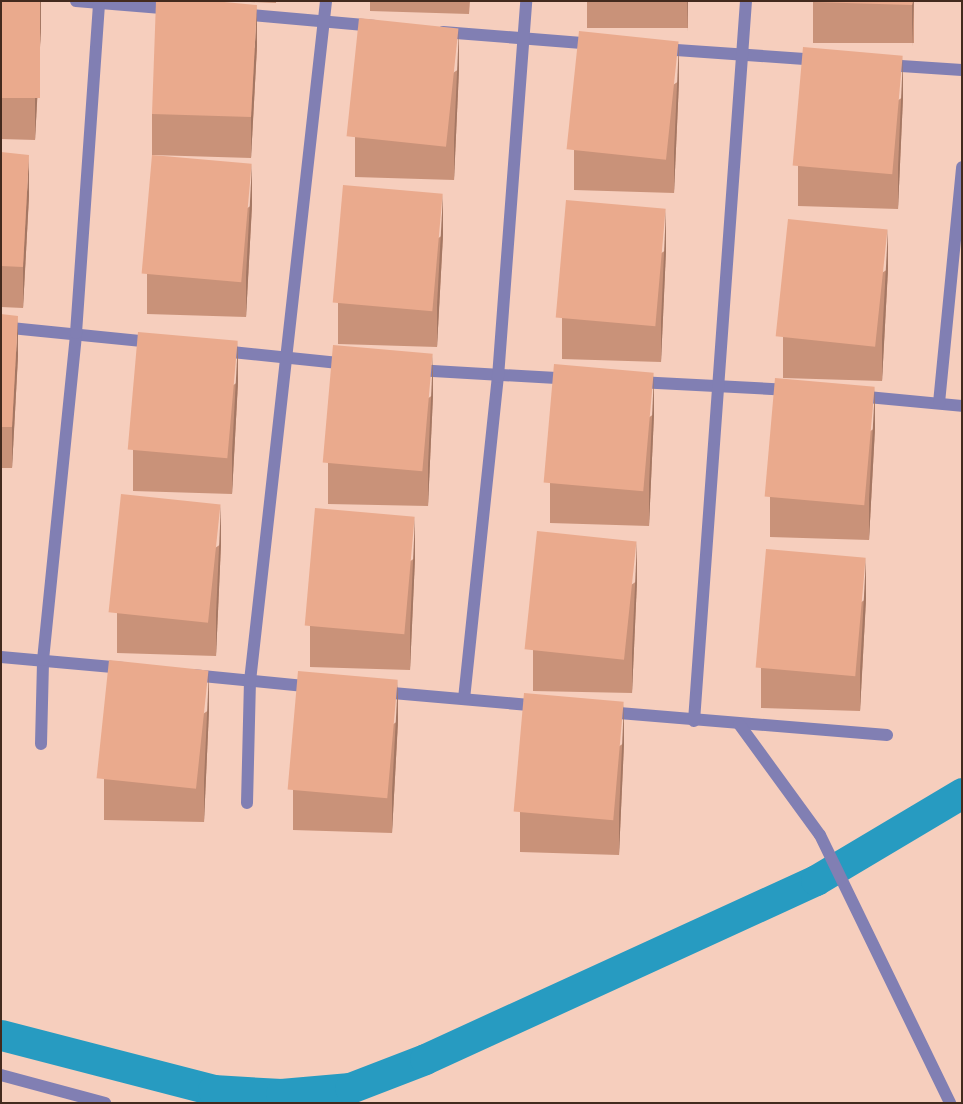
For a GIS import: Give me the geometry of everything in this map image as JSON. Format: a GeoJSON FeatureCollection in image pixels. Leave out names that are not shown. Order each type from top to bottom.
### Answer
{"type":"FeatureCollection","features":[{"type":"Feature","properties":{"kind":"street"},"geometry":{"type":"LineString","coordinates":[[76,1],[187,10]]}},
{"type":"Feature","properties":{"kind":"street"},"geometry":{"type":"LineString","coordinates":[[247,803],[250,681],[326,1]]}},
{"type":"Feature","properties":{"kind":"street"},"geometry":{"type":"LineString","coordinates":[[464,699],[498,377],[526,1]]}},
{"type":"Feature","properties":{"kind":"street"},"geometry":{"type":"LineString","coordinates":[[694,721],[717,384],[744,54],[746,1]]}},
{"type":"Feature","properties":{"kind":"street"},"geometry":{"type":"LineString","coordinates":[[41,744],[43,660],[76,333],[99,2]]}},
{"type":"Feature","properties":{"kind":"street"},"geometry":{"type":"LineString","coordinates":[[226,13],[391,27]]}},
{"type":"Feature","properties":{"kind":"street"},"geometry":{"type":"LineString","coordinates":[[429,31],[614,46]]}},
{"type":"Feature","properties":{"kind":"street"},"geometry":{"type":"LineString","coordinates":[[644,48],[833,61]]}},
{"type":"Feature","properties":{"kind":"street"},"geometry":{"type":"LineString","coordinates":[[873,64],[962,70]]}},
{"type":"Feature","properties":{"kind":"street"},"geometry":{"type":"LineString","coordinates":[[939,403],[962,167]]}},
{"type":"Feature","properties":{"kind":"street"},"geometry":{"type":"LineString","coordinates":[[1,327],[76,333],[171,345]]}},
{"type":"Feature","properties":{"kind":"street"},"geometry":{"type":"LineString","coordinates":[[210,350],[363,366]]}},
{"type":"Feature","properties":{"kind":"street"},"geometry":{"type":"LineString","coordinates":[[402,369],[498,377],[588,380]]}},
{"type":"Feature","properties":{"kind":"street"},"geometry":{"type":"LineString","coordinates":[[628,381],[717,384],[804,392]]}},
{"type":"Feature","properties":{"kind":"street"},"geometry":{"type":"LineString","coordinates":[[843,395],[962,406]]}},
{"type":"Feature","properties":{"kind":"street"},"geometry":{"type":"LineString","coordinates":[[1,657],[142,670]]}},
{"type":"Feature","properties":{"kind":"street"},"geometry":{"type":"LineString","coordinates":[[181,674],[328,688]]}},
{"type":"Feature","properties":{"kind":"street"},"geometry":{"type":"LineString","coordinates":[[367,691],[551,707]]}},
{"type":"Feature","properties":{"kind":"street"},"geometry":{"type":"LineString","coordinates":[[589,710],[694,721],[886,735]]}},
{"type":"Feature","properties":{"kind":"street"},"geometry":{"type":"LineString","coordinates":[[739,724],[820,835],[950,1103]]}},
{"type":"Feature","properties":{"kind":"street"},"geometry":{"type":"LineString","coordinates":[[1,1075],[105,1103]]}},
{"type":"Feature","properties":{"kind":"building"},"geometry":{"type":"Polygon","coordinates":[[[1,1],[40,1],[40,98],[1,98],[1,1]]]}},
{"type":"Feature","properties":{"kind":"building"},"geometry":{"type":"Polygon","coordinates":[[[156,1],[214,1],[257,5],[251,117],[152,114],[156,1]]]}},
{"type":"Feature","properties":{"kind":"building"},"geometry":{"type":"Polygon","coordinates":[[[813,1],[913,1],[912,5],[813,1]]]}},
{"type":"Feature","properties":{"kind":"building"},"geometry":{"type":"Polygon","coordinates":[[[359,18],[458,28],[446,147],[347,136],[359,18]]]}},
{"type":"Feature","properties":{"kind":"building"},"geometry":{"type":"Polygon","coordinates":[[[579,31],[678,41],[666,160],[567,149],[579,31]]]}},
{"type":"Feature","properties":{"kind":"building"},"geometry":{"type":"Polygon","coordinates":[[[803,47],[903,56],[892,174],[793,166],[803,47]]]}},
{"type":"Feature","properties":{"kind":"building"},"geometry":{"type":"Polygon","coordinates":[[[1,152],[29,155],[23,267],[1,266],[1,152]]]}},
{"type":"Feature","properties":{"kind":"building"},"geometry":{"type":"Polygon","coordinates":[[[152,155],[252,164],[241,282],[142,274],[152,155]]]}},
{"type":"Feature","properties":{"kind":"building"},"geometry":{"type":"Polygon","coordinates":[[[343,185],[443,194],[432,311],[333,303],[343,185]]]}},
{"type":"Feature","properties":{"kind":"building"},"geometry":{"type":"Polygon","coordinates":[[[566,200],[666,209],[655,326],[556,318],[566,200]]]}},
{"type":"Feature","properties":{"kind":"building"},"geometry":{"type":"Polygon","coordinates":[[[788,219],[887,229],[875,347],[776,336],[788,219]]]}},
{"type":"Feature","properties":{"kind":"building"},"geometry":{"type":"Polygon","coordinates":[[[1,314],[18,316],[12,427],[1,427],[1,314]]]}},
{"type":"Feature","properties":{"kind":"building"},"geometry":{"type":"Polygon","coordinates":[[[138,332],[238,341],[227,458],[128,450],[138,332]]]}},
{"type":"Feature","properties":{"kind":"building"},"geometry":{"type":"Polygon","coordinates":[[[333,345],[433,354],[422,471],[323,463],[333,345]]]}},
{"type":"Feature","properties":{"kind":"building"},"geometry":{"type":"Polygon","coordinates":[[[554,364],[654,373],[643,491],[544,483],[554,364]]]}},
{"type":"Feature","properties":{"kind":"building"},"geometry":{"type":"Polygon","coordinates":[[[775,378],[875,387],[864,505],[765,497],[775,378]]]}},
{"type":"Feature","properties":{"kind":"building"},"geometry":{"type":"Polygon","coordinates":[[[121,494],[220,504],[208,623],[109,612],[121,494]]]}},
{"type":"Feature","properties":{"kind":"building"},"geometry":{"type":"Polygon","coordinates":[[[315,508],[415,517],[404,634],[305,626],[315,508]]]}},
{"type":"Feature","properties":{"kind":"building"},"geometry":{"type":"Polygon","coordinates":[[[537,531],[636,541],[624,660],[525,649],[537,531]]]}},
{"type":"Feature","properties":{"kind":"building"},"geometry":{"type":"Polygon","coordinates":[[[766,549],[866,558],[855,676],[756,668],[766,549]]]}},
{"type":"Feature","properties":{"kind":"building"},"geometry":{"type":"Polygon","coordinates":[[[109,660],[208,670],[196,789],[97,778],[109,660]]]}},
{"type":"Feature","properties":{"kind":"building"},"geometry":{"type":"Polygon","coordinates":[[[298,671],[398,680],[387,798],[288,790],[298,671]]]}},
{"type":"Feature","properties":{"kind":"building"},"geometry":{"type":"Polygon","coordinates":[[[524,693],[624,702],[613,820],[514,812],[524,693]]]}},
{"type":"Feature","properties":{"kind":"waterway"},"geometry":{"type":"LineString","coordinates":[[1,1035],[213,1090],[281,1094],[350,1088],[425,1059],[816,880],[962,793]]}}]}
